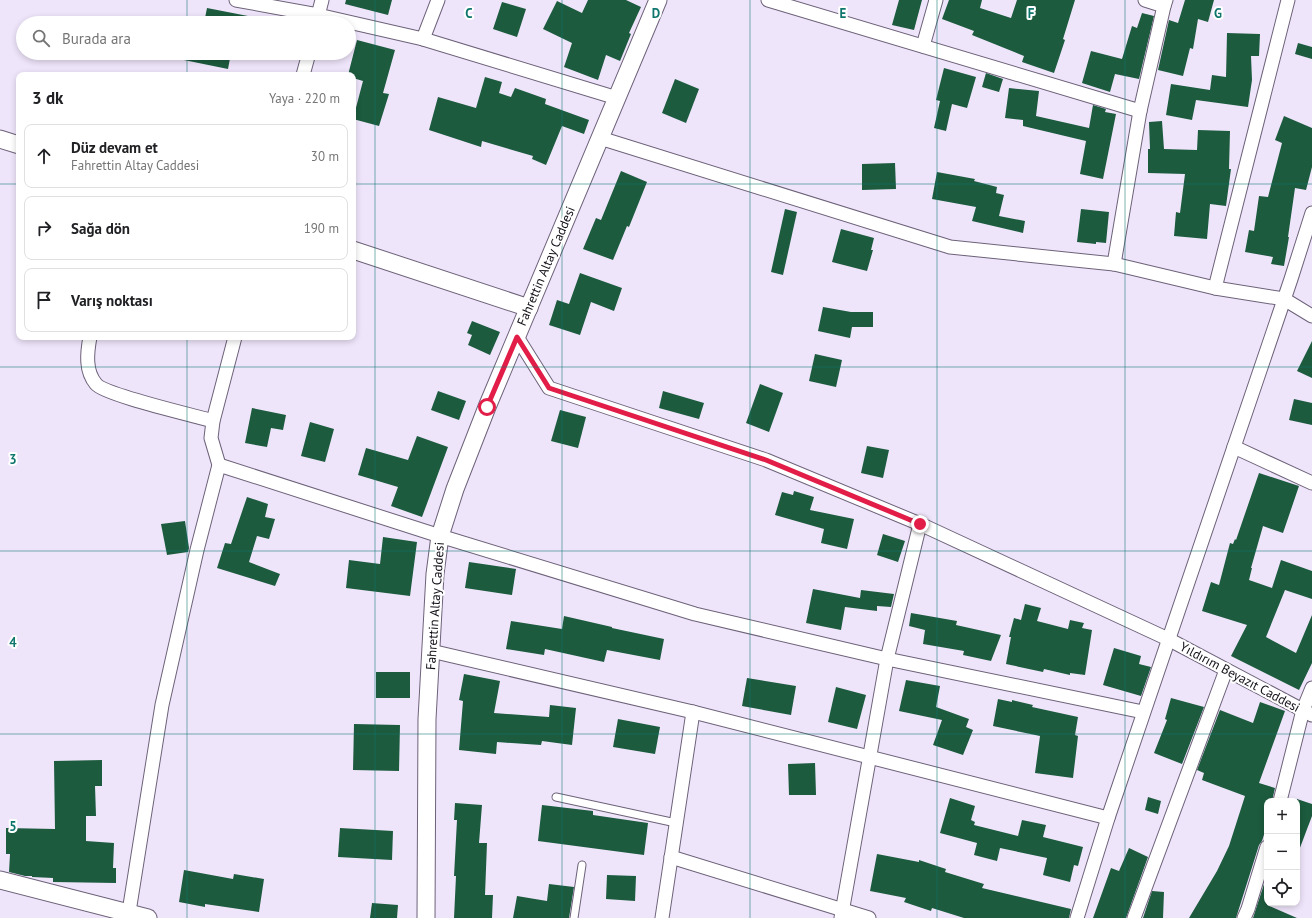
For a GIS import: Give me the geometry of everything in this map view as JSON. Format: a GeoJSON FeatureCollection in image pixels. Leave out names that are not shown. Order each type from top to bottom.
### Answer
{"type":"FeatureCollection","features":[{"type":"Feature","properties":{"kind":"street"},"geometry":{"type":"LineString","coordinates":[[236,0],[304,16]]}},
{"type":"Feature","properties":{"kind":"street"},"geometry":{"type":"LineString","coordinates":[[318,16],[322,0]]}},
{"type":"Feature","properties":{"kind":"street"},"geometry":{"type":"LineString","coordinates":[[423,39],[438,0]]}},
{"type":"Feature","properties":{"kind":"street"},"geometry":{"type":"LineString","coordinates":[[768,0],[1140,111]]}},
{"type":"Feature","properties":{"kind":"street"},"geometry":{"type":"LineString","coordinates":[[923,46],[936,0]]}},
{"type":"Feature","properties":{"kind":"street"},"geometry":{"type":"LineString","coordinates":[[1114,264],[1140,111],[1165,3],[1146,0]]}},
{"type":"Feature","properties":{"kind":"street"},"geometry":{"type":"LineString","coordinates":[[1215,288],[1288,0]]}},
{"type":"Feature","properties":{"kind":"street","name":"Fahrettin Altay Caddesi"},"geometry":{"type":"LineString","coordinates":[[426,918],[427,719],[435,574],[440,536],[455,489],[617,98],[655,1]]}},
{"type":"Feature","properties":{"kind":"street"},"geometry":{"type":"LineString","coordinates":[[356,26],[423,39],[617,98]]}},
{"type":"Feature","properties":{"kind":"street"},"geometry":{"type":"LineString","coordinates":[[304,72],[307,60]]}},
{"type":"Feature","properties":{"kind":"street"},"geometry":{"type":"LineString","coordinates":[[600,138],[950,248],[1114,264],[1215,288],[1284,299],[1312,316]]}},
{"type":"Feature","properties":{"kind":"street"},"geometry":{"type":"LineString","coordinates":[[0,139],[16,144]]}},
{"type":"Feature","properties":{"kind":"street"},"geometry":{"type":"LineString","coordinates":[[1077,918],[1108,818],[1312,213]]}},
{"type":"Feature","properties":{"kind":"street"},"geometry":{"type":"LineString","coordinates":[[356,251],[529,308]]}},
{"type":"Feature","properties":{"kind":"street","name":"Yıldırım Beyazıt Caddesi"},"geometry":{"type":"LineString","coordinates":[[517,337],[549,388],[766,460],[920,524],[1168,639],[1307,713]]}},
{"type":"Feature","properties":{"kind":"street"},"geometry":{"type":"LineString","coordinates":[[90,340],[88,371],[96,385],[115,394],[212,421]]}},
{"type":"Feature","properties":{"kind":"street"},"geometry":{"type":"LineString","coordinates":[[128,916],[162,705],[197,550],[219,465],[211,438],[212,421],[234,340]]}},
{"type":"Feature","properties":{"kind":"street"},"geometry":{"type":"LineString","coordinates":[[1234,447],[1312,483]]}},
{"type":"Feature","properties":{"kind":"street"},"geometry":{"type":"LineString","coordinates":[[219,465],[440,536],[695,614],[887,659],[1144,712]]}},
{"type":"Feature","properties":{"kind":"street"},"geometry":{"type":"LineString","coordinates":[[842,914],[887,659],[920,524]]}},
{"type":"Feature","properties":{"kind":"street"},"geometry":{"type":"LineString","coordinates":[[431,651],[693,712],[1108,818]]}},
{"type":"Feature","properties":{"kind":"street"},"geometry":{"type":"LineString","coordinates":[[1134,918],[1226,670]]}},
{"type":"Feature","properties":{"kind":"street"},"geometry":{"type":"LineString","coordinates":[[1281,798],[1307,713],[1312,688]]}},
{"type":"Feature","properties":{"kind":"street"},"geometry":{"type":"LineString","coordinates":[[662,918],[693,712]]}},
{"type":"Feature","properties":{"kind":"street"},"geometry":{"type":"LineString","coordinates":[[671,857],[842,914],[869,918]]}},
{"type":"Feature","properties":{"kind":"street"},"geometry":{"type":"LineString","coordinates":[[1244,918],[1264,857]]}},
{"type":"Feature","properties":{"kind":"street"},"geometry":{"type":"LineString","coordinates":[[0,880],[128,916],[148,918]]}},
{"type":"Feature","properties":{"kind":"lane"},"geometry":{"type":"LineString","coordinates":[[556,797],[676,823]]}},
{"type":"Feature","properties":{"kind":"lane"},"geometry":{"type":"LineString","coordinates":[[574,918],[582,865]]}},
{"type":"Feature","properties":{"kind":"building"},"geometry":{"type":"Polygon","coordinates":[[[346,0],[392,0],[388,15],[345,4],[346,0]]]}},
{"type":"Feature","properties":{"kind":"building"},"geometry":{"type":"Polygon","coordinates":[[[588,0],[626,0],[641,7],[629,33],[631,34],[620,61],[606,55],[598,80],[564,67],[572,43],[543,29],[557,1],[582,13],[588,0]]]}},
{"type":"Feature","properties":{"kind":"building"},"geometry":{"type":"Polygon","coordinates":[[[899,0],[922,0],[914,30],[892,25],[899,0]]]}},
{"type":"Feature","properties":{"kind":"building"},"geometry":{"type":"Polygon","coordinates":[[[949,0],[982,0],[980,8],[1011,18],[1017,0],[1075,0],[1063,39],[1065,40],[1054,73],[1022,62],[1024,56],[972,35],[974,31],[942,19],[949,0]]]}},
{"type":"Feature","properties":{"kind":"building"},"geometry":{"type":"Polygon","coordinates":[[[1185,0],[1214,0],[1208,22],[1198,19],[1193,49],[1190,48],[1183,76],[1158,70],[1169,20],[1178,23],[1185,0]]]}},
{"type":"Feature","properties":{"kind":"building"},"geometry":{"type":"Polygon","coordinates":[[[502,2],[526,9],[517,37],[493,29],[502,2]]]}},
{"type":"Feature","properties":{"kind":"building"},"geometry":{"type":"Polygon","coordinates":[[[207,8],[248,16],[205,16],[207,8]]]}},
{"type":"Feature","properties":{"kind":"building"},"geometry":{"type":"Polygon","coordinates":[[[1142,13],[1154,16],[1139,79],[1115,74],[1110,92],[1082,83],[1091,51],[1122,59],[1132,26],[1137,28],[1142,13]]]}},
{"type":"Feature","properties":{"kind":"building"},"geometry":{"type":"Polygon","coordinates":[[[1227,33],[1260,34],[1259,56],[1251,56],[1252,80],[1248,107],[1196,100],[1192,120],[1166,115],[1171,84],[1210,90],[1212,75],[1226,77],[1227,33]]]}},
{"type":"Feature","properties":{"kind":"building"},"geometry":{"type":"Polygon","coordinates":[[[357,40],[395,50],[383,93],[389,94],[379,126],[356,120],[356,108],[363,81],[356,79],[356,72],[349,72],[352,60],[356,60],[357,40]]]}},
{"type":"Feature","properties":{"kind":"building"},"geometry":{"type":"Polygon","coordinates":[[[1298,43],[1312,47],[1312,59],[1295,54],[1298,43]]]}},
{"type":"Feature","properties":{"kind":"building"},"geometry":{"type":"Polygon","coordinates":[[[184,60],[230,60],[228,69],[184,60]]]}},
{"type":"Feature","properties":{"kind":"building"},"geometry":{"type":"Polygon","coordinates":[[[944,68],[976,77],[967,108],[952,104],[946,131],[934,128],[940,101],[936,100],[944,68]]]}},
{"type":"Feature","properties":{"kind":"building"},"geometry":{"type":"Polygon","coordinates":[[[986,73],[1003,79],[999,92],[982,87],[986,73]]]}},
{"type":"Feature","properties":{"kind":"building"},"geometry":{"type":"Polygon","coordinates":[[[485,77],[502,82],[499,93],[511,97],[515,88],[546,99],[545,104],[589,120],[584,134],[562,126],[546,165],[532,159],[533,156],[482,141],[481,147],[429,130],[438,97],[476,108],[485,77]]]}},
{"type":"Feature","properties":{"kind":"building"},"geometry":{"type":"Polygon","coordinates":[[[675,79],[699,89],[686,123],[662,113],[675,79]]]}},
{"type":"Feature","properties":{"kind":"building"},"geometry":{"type":"Polygon","coordinates":[[[1009,88],[1039,91],[1036,116],[1089,128],[1093,105],[1106,109],[1105,112],[1116,114],[1103,179],[1080,174],[1086,141],[1023,126],[1023,120],[1005,118],[1009,88]]]}},
{"type":"Feature","properties":{"kind":"building"},"geometry":{"type":"Polygon","coordinates":[[[1284,116],[1312,128],[1312,167],[1306,190],[1295,188],[1284,266],[1271,264],[1273,257],[1245,252],[1249,230],[1254,231],[1259,196],[1268,197],[1282,143],[1275,140],[1284,116]]]}},
{"type":"Feature","properties":{"kind":"building"},"geometry":{"type":"Polygon","coordinates":[[[1162,121],[1164,149],[1197,150],[1198,130],[1230,131],[1229,169],[1231,169],[1226,206],[1210,204],[1207,239],[1174,236],[1176,212],[1180,213],[1185,174],[1148,173],[1148,149],[1150,149],[1149,122],[1162,121]]]}},
{"type":"Feature","properties":{"kind":"building"},"geometry":{"type":"Polygon","coordinates":[[[895,163],[896,189],[862,190],[862,164],[895,163]]]}},
{"type":"Feature","properties":{"kind":"building"},"geometry":{"type":"Polygon","coordinates":[[[621,171],[647,182],[629,227],[627,226],[613,260],[583,249],[596,218],[601,220],[621,171]]]}},
{"type":"Feature","properties":{"kind":"building"},"geometry":{"type":"Polygon","coordinates":[[[937,172],[975,179],[974,181],[997,187],[996,193],[1004,195],[999,216],[1025,221],[1023,233],[972,221],[976,207],[932,199],[937,172]]]}},
{"type":"Feature","properties":{"kind":"building"},"geometry":{"type":"Polygon","coordinates":[[[785,209],[797,212],[783,275],[771,272],[785,209]]]}},
{"type":"Feature","properties":{"kind":"building"},"geometry":{"type":"Polygon","coordinates":[[[1081,209],[1109,212],[1106,243],[1096,242],[1096,244],[1077,242],[1081,209]]]}},
{"type":"Feature","properties":{"kind":"building"},"geometry":{"type":"Polygon","coordinates":[[[841,229],[874,238],[871,250],[873,250],[867,271],[832,262],[841,229]]]}},
{"type":"Feature","properties":{"kind":"building"},"geometry":{"type":"Polygon","coordinates":[[[580,273],[622,288],[614,311],[591,302],[580,335],[549,325],[557,300],[569,304],[580,273]]]}},
{"type":"Feature","properties":{"kind":"building"},"geometry":{"type":"Polygon","coordinates":[[[823,307],[851,312],[873,312],[873,327],[852,327],[850,338],[818,331],[823,307]]]}},
{"type":"Feature","properties":{"kind":"building"},"geometry":{"type":"Polygon","coordinates":[[[472,321],[500,332],[490,355],[468,345],[472,335],[467,333],[472,321]]]}},
{"type":"Feature","properties":{"kind":"building"},"geometry":{"type":"Polygon","coordinates":[[[1312,341],[1312,378],[1297,371],[1312,341]]]}},
{"type":"Feature","properties":{"kind":"building"},"geometry":{"type":"Polygon","coordinates":[[[815,354],[842,360],[836,387],[809,381],[815,354]]]}},
{"type":"Feature","properties":{"kind":"building"},"geometry":{"type":"Polygon","coordinates":[[[760,384],[783,393],[769,432],[746,423],[760,384]]]}},
{"type":"Feature","properties":{"kind":"building"},"geometry":{"type":"Polygon","coordinates":[[[438,391],[466,401],[459,420],[431,410],[438,391]]]}},
{"type":"Feature","properties":{"kind":"building"},"geometry":{"type":"Polygon","coordinates":[[[663,391],[704,403],[699,419],[659,408],[663,391]]]}},
{"type":"Feature","properties":{"kind":"building"},"geometry":{"type":"Polygon","coordinates":[[[1294,399],[1312,403],[1312,425],[1289,420],[1294,399]]]}},
{"type":"Feature","properties":{"kind":"building"},"geometry":{"type":"Polygon","coordinates":[[[252,408],[286,415],[283,430],[271,428],[267,447],[245,443],[252,408]]]}},
{"type":"Feature","properties":{"kind":"building"},"geometry":{"type":"Polygon","coordinates":[[[560,410],[586,417],[578,448],[551,441],[560,410]]]}},
{"type":"Feature","properties":{"kind":"building"},"geometry":{"type":"Polygon","coordinates":[[[310,422],[334,429],[325,462],[301,456],[310,422]]]}},
{"type":"Feature","properties":{"kind":"building"},"geometry":{"type":"Polygon","coordinates":[[[417,436],[448,447],[422,517],[391,506],[398,487],[358,475],[366,448],[408,460],[417,436]]]}},
{"type":"Feature","properties":{"kind":"building"},"geometry":{"type":"Polygon","coordinates":[[[867,446],[889,450],[883,478],[861,473],[867,446]]]}},
{"type":"Feature","properties":{"kind":"building"},"geometry":{"type":"Polygon","coordinates":[[[1259,473],[1299,486],[1283,533],[1263,526],[1249,580],[1272,588],[1281,560],[1312,571],[1312,599],[1285,590],[1266,637],[1296,653],[1312,615],[1312,663],[1299,690],[1231,656],[1247,625],[1202,611],[1211,582],[1219,585],[1230,543],[1233,544],[1235,539],[1236,540],[1259,473]]]}},
{"type":"Feature","properties":{"kind":"building"},"geometry":{"type":"Polygon","coordinates":[[[794,491],[814,497],[810,510],[854,519],[847,549],[821,543],[824,529],[775,515],[782,492],[793,495],[794,491]]]}},
{"type":"Feature","properties":{"kind":"building"},"geometry":{"type":"Polygon","coordinates":[[[247,497],[268,504],[265,517],[275,519],[269,539],[257,536],[249,562],[280,574],[275,586],[217,568],[225,543],[231,544],[247,497]]]}},
{"type":"Feature","properties":{"kind":"building"},"geometry":{"type":"Polygon","coordinates":[[[185,521],[189,548],[188,552],[167,555],[161,524],[185,521]]]}},
{"type":"Feature","properties":{"kind":"building"},"geometry":{"type":"Polygon","coordinates":[[[883,534],[905,541],[898,562],[877,555],[883,534]]]}},
{"type":"Feature","properties":{"kind":"building"},"geometry":{"type":"Polygon","coordinates":[[[383,537],[417,542],[410,596],[346,588],[349,560],[380,564],[383,537]]]}},
{"type":"Feature","properties":{"kind":"building"},"geometry":{"type":"Polygon","coordinates":[[[469,562],[516,569],[512,595],[465,588],[469,562]]]}},
{"type":"Feature","properties":{"kind":"building"},"geometry":{"type":"Polygon","coordinates":[[[813,589],[860,598],[861,590],[894,594],[891,607],[877,606],[877,611],[845,607],[841,630],[806,623],[813,589]]]}},
{"type":"Feature","properties":{"kind":"building"},"geometry":{"type":"Polygon","coordinates":[[[1025,604],[1041,608],[1037,621],[1068,629],[1070,620],[1084,623],[1082,628],[1092,630],[1085,675],[1070,673],[1070,675],[1044,669],[1043,672],[1006,664],[1011,637],[1009,637],[1014,618],[1021,620],[1025,604]]]}},
{"type":"Feature","properties":{"kind":"building"},"geometry":{"type":"Polygon","coordinates":[[[911,613],[957,621],[956,625],[1001,635],[991,661],[963,655],[964,651],[923,644],[925,630],[909,626],[911,613]]]}},
{"type":"Feature","properties":{"kind":"building"},"geometry":{"type":"Polygon","coordinates":[[[564,616],[664,639],[660,660],[607,650],[604,662],[545,649],[544,655],[506,649],[511,621],[562,629],[564,616]]]}},
{"type":"Feature","properties":{"kind":"building"},"geometry":{"type":"Polygon","coordinates":[[[1114,648],[1141,656],[1139,664],[1151,667],[1141,696],[1103,685],[1114,648]]]}},
{"type":"Feature","properties":{"kind":"building"},"geometry":{"type":"Polygon","coordinates":[[[376,672],[410,672],[410,698],[376,698],[376,672]]]}},
{"type":"Feature","properties":{"kind":"building"},"geometry":{"type":"Polygon","coordinates":[[[464,674],[500,681],[494,713],[549,717],[550,705],[576,708],[572,745],[542,741],[541,745],[497,742],[496,754],[459,750],[463,701],[459,700],[464,674]]]}},
{"type":"Feature","properties":{"kind":"building"},"geometry":{"type":"Polygon","coordinates":[[[747,678],[796,686],[791,715],[742,706],[747,678]]]}},
{"type":"Feature","properties":{"kind":"building"},"geometry":{"type":"Polygon","coordinates":[[[906,680],[940,686],[936,707],[969,719],[966,727],[973,730],[963,755],[933,745],[942,720],[899,711],[906,680]]]}},
{"type":"Feature","properties":{"kind":"building"},"geometry":{"type":"Polygon","coordinates":[[[836,687],[866,695],[857,729],[828,722],[836,687]]]}},
{"type":"Feature","properties":{"kind":"building"},"geometry":{"type":"Polygon","coordinates":[[[1171,698],[1204,707],[1182,764],[1154,753],[1167,720],[1165,719],[1171,698]]]}},
{"type":"Feature","properties":{"kind":"building"},"geometry":{"type":"Polygon","coordinates":[[[998,699],[1012,702],[1012,700],[1033,705],[1032,707],[1078,717],[1075,735],[1078,736],[1073,778],[1035,773],[1040,736],[993,726],[998,699]]]}},
{"type":"Feature","properties":{"kind":"building"},"geometry":{"type":"Polygon","coordinates":[[[1260,702],[1285,711],[1259,783],[1275,788],[1273,798],[1264,798],[1264,835],[1262,841],[1259,845],[1236,918],[1189,918],[1217,871],[1229,846],[1245,796],[1202,780],[1204,773],[1197,770],[1220,710],[1253,723],[1260,702]]]}},
{"type":"Feature","properties":{"kind":"building"},"geometry":{"type":"Polygon","coordinates":[[[618,719],[660,727],[655,754],[613,747],[618,719]]]}},
{"type":"Feature","properties":{"kind":"building"},"geometry":{"type":"Polygon","coordinates":[[[354,724],[400,725],[399,771],[353,770],[354,724]]]}},
{"type":"Feature","properties":{"kind":"building"},"geometry":{"type":"Polygon","coordinates":[[[102,760],[102,786],[95,786],[96,816],[86,816],[86,841],[114,843],[113,868],[116,868],[116,883],[53,882],[53,878],[32,877],[9,872],[10,854],[6,854],[6,828],[55,829],[54,761],[102,760]]]}},
{"type":"Feature","properties":{"kind":"building"},"geometry":{"type":"Polygon","coordinates":[[[815,763],[816,795],[789,795],[788,764],[815,763]]]}},
{"type":"Feature","properties":{"kind":"building"},"geometry":{"type":"Polygon","coordinates":[[[1148,797],[1161,801],[1158,814],[1145,810],[1148,797]]]}},
{"type":"Feature","properties":{"kind":"building"},"geometry":{"type":"Polygon","coordinates":[[[950,798],[975,806],[971,820],[975,822],[974,825],[1018,836],[1022,820],[1046,825],[1043,837],[1083,847],[1078,866],[1074,865],[1070,882],[1043,875],[1047,858],[1000,848],[997,861],[974,855],[977,843],[940,833],[950,798]]]}},
{"type":"Feature","properties":{"kind":"building"},"geometry":{"type":"Polygon","coordinates":[[[1300,800],[1312,804],[1312,816],[1300,848],[1300,800]]]}},
{"type":"Feature","properties":{"kind":"building"},"geometry":{"type":"Polygon","coordinates":[[[455,803],[482,805],[479,843],[487,843],[485,895],[493,895],[492,918],[454,918],[456,876],[454,876],[457,820],[454,820],[455,803]]]}},
{"type":"Feature","properties":{"kind":"building"},"geometry":{"type":"Polygon","coordinates":[[[542,805],[593,811],[593,815],[648,823],[644,855],[538,841],[542,805]]]}},
{"type":"Feature","properties":{"kind":"building"},"geometry":{"type":"Polygon","coordinates":[[[340,828],[393,831],[392,860],[338,857],[340,828]]]}},
{"type":"Feature","properties":{"kind":"building"},"geometry":{"type":"Polygon","coordinates":[[[1129,848],[1148,857],[1126,918],[1093,918],[1111,868],[1119,871],[1129,848]]]}},
{"type":"Feature","properties":{"kind":"building"},"geometry":{"type":"Polygon","coordinates":[[[877,854],[919,862],[919,860],[946,869],[945,872],[984,884],[982,888],[1071,909],[1069,918],[964,918],[932,908],[931,911],[904,902],[906,898],[870,891],[877,854]]]}},
{"type":"Feature","properties":{"kind":"building"},"geometry":{"type":"Polygon","coordinates":[[[184,870],[233,879],[234,874],[264,879],[259,912],[205,904],[205,907],[179,902],[184,870]]]}},
{"type":"Feature","properties":{"kind":"building"},"geometry":{"type":"Polygon","coordinates":[[[607,875],[636,876],[635,901],[606,899],[607,875]]]}},
{"type":"Feature","properties":{"kind":"building"},"geometry":{"type":"Polygon","coordinates":[[[549,884],[574,887],[569,918],[513,918],[517,896],[547,901],[549,884]]]}},
{"type":"Feature","properties":{"kind":"building"},"geometry":{"type":"Polygon","coordinates":[[[1264,884],[1264,906],[1269,906],[1297,918],[1253,918],[1264,884]]]}},
{"type":"Feature","properties":{"kind":"building"},"geometry":{"type":"Polygon","coordinates":[[[1152,891],[1164,892],[1163,918],[1143,918],[1152,891]]]}},
{"type":"Feature","properties":{"kind":"building"},"geometry":{"type":"Polygon","coordinates":[[[372,903],[398,905],[397,918],[370,918],[372,903]]]}},
{"type":"Feature","properties":{"kind":"route"},"geometry":{"type":"LineString","coordinates":[[487,407],[517,337],[549,388],[766,460],[920,524]]}}]}
